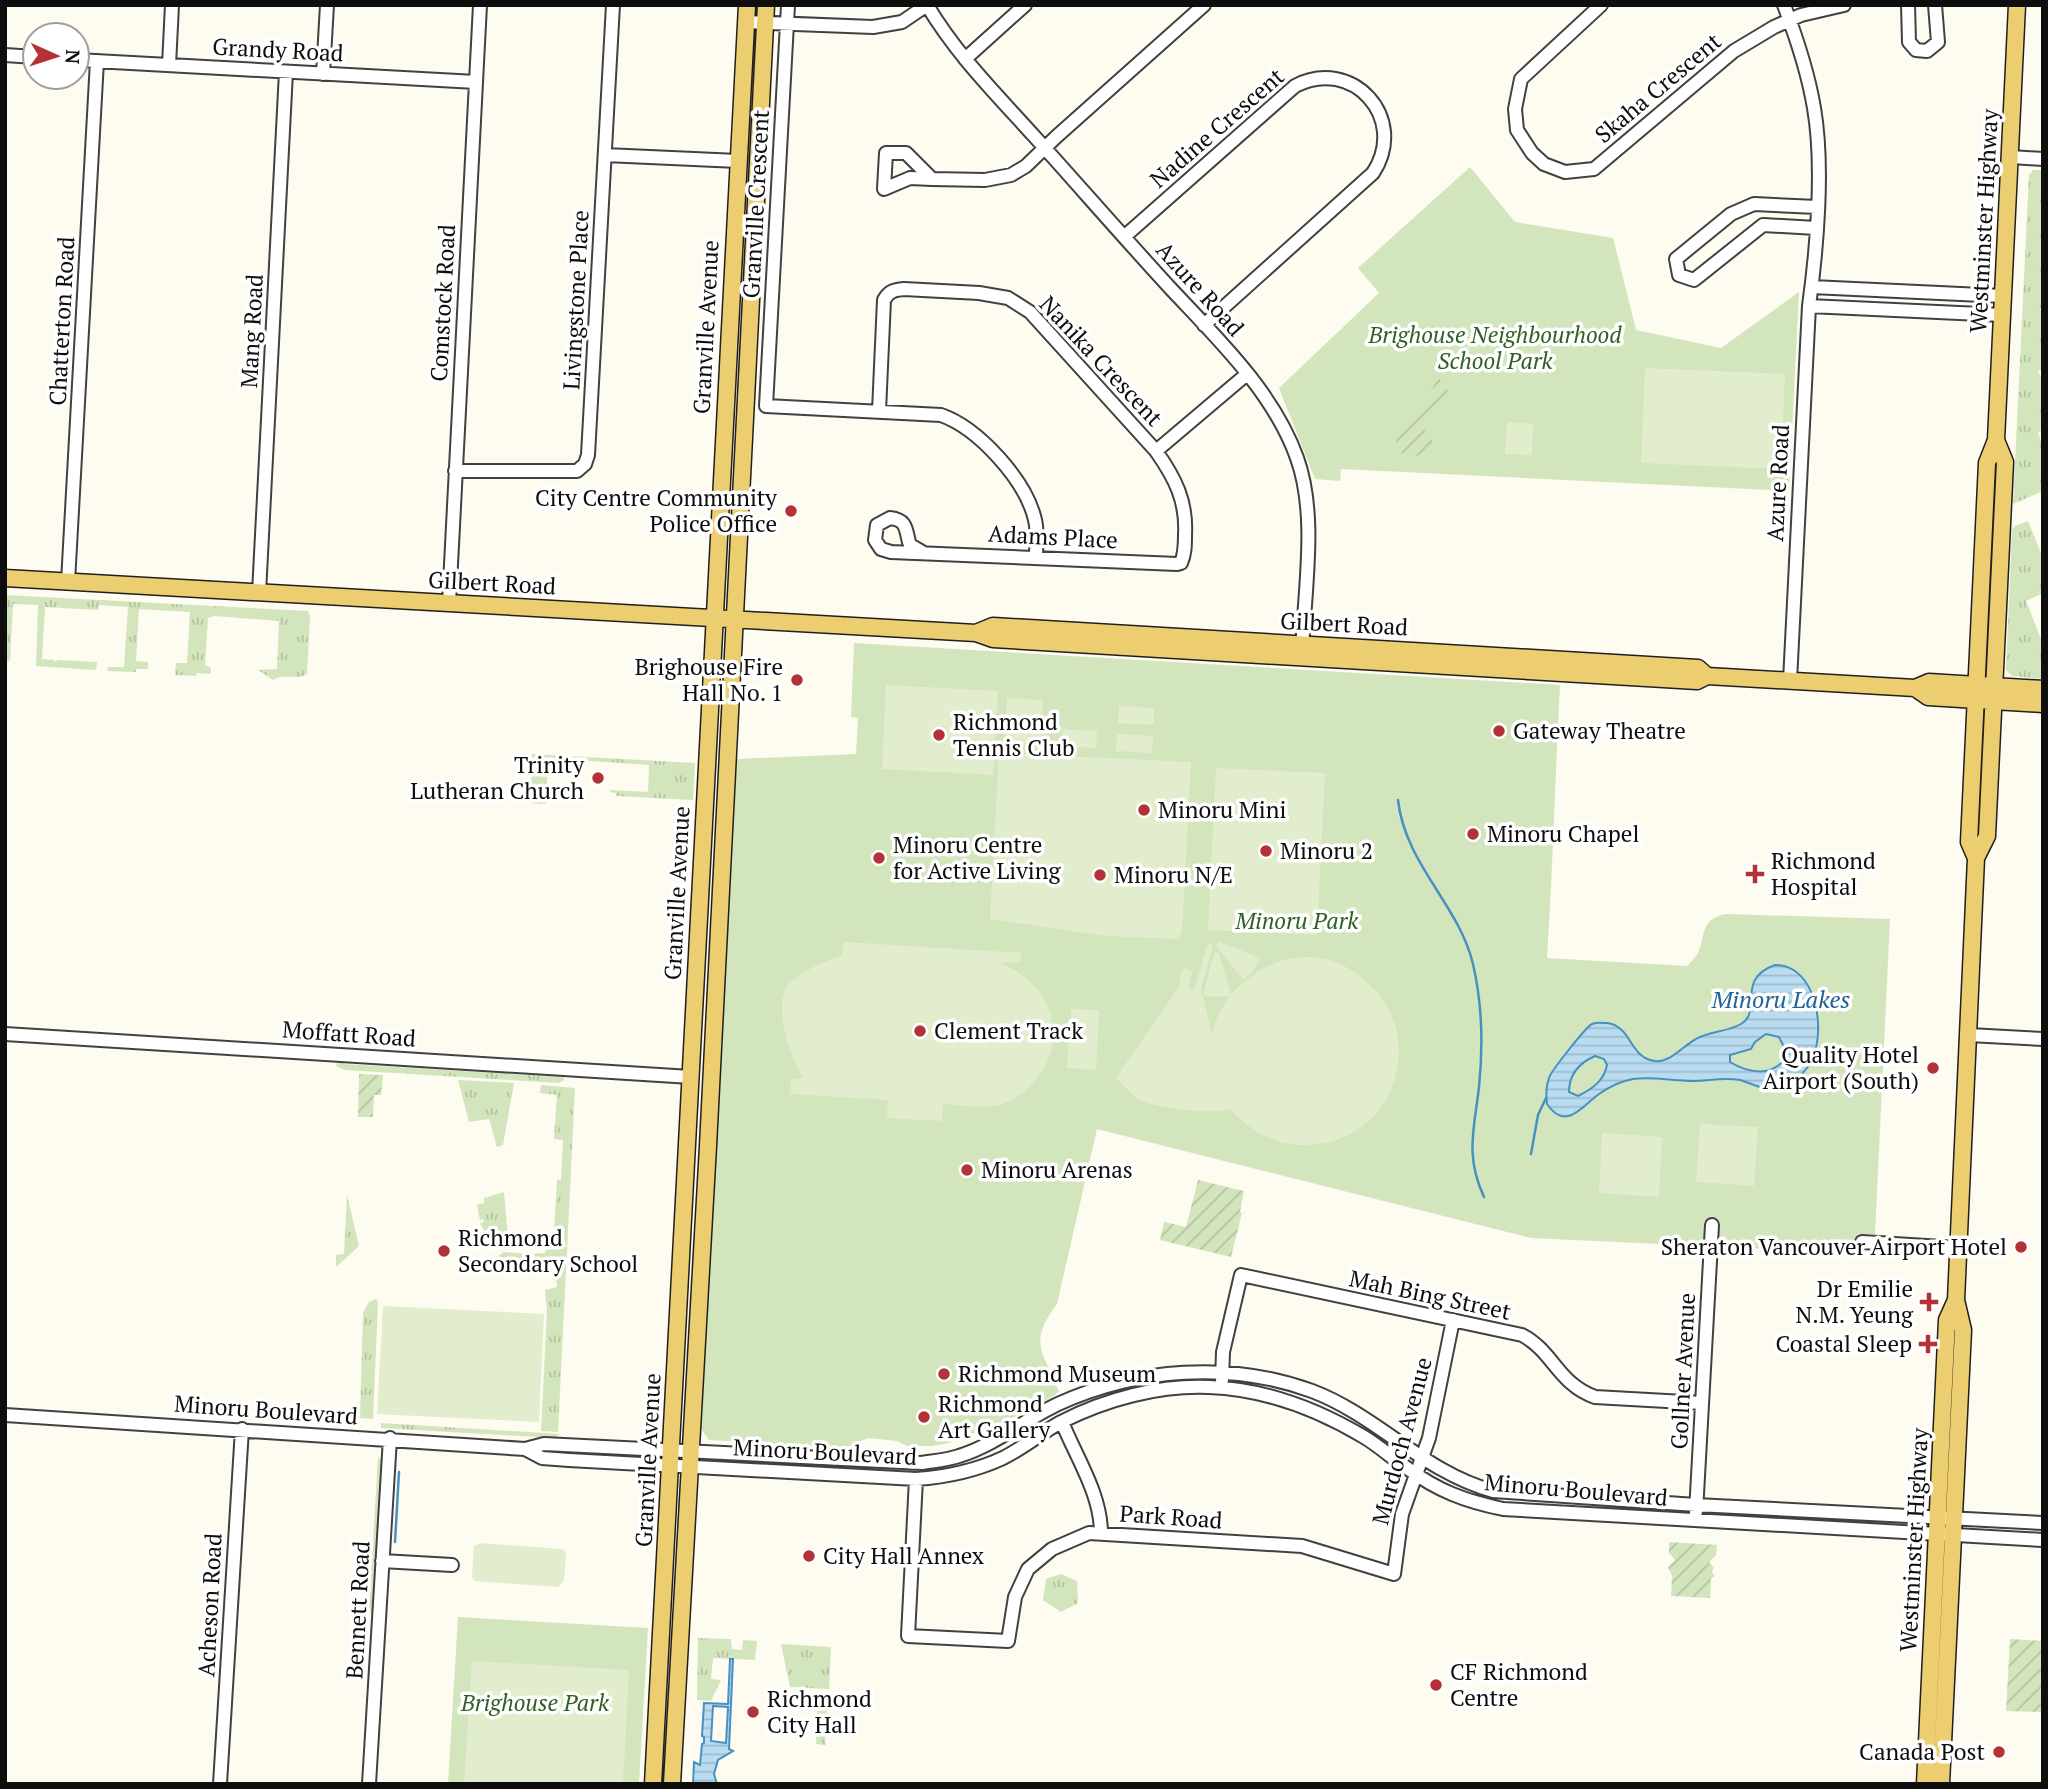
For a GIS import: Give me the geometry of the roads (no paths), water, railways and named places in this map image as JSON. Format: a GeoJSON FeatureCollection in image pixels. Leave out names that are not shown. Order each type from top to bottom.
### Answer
{"type":"FeatureCollection","features":[{"type":"Feature","properties":{"kind":"main road","name":"Granville Avenue"},"geometry":{"type":"LineString","coordinates":[[653,1784],[747,5]]}},
{"type":"Feature","properties":{"kind":"main road","name":"Granville Avenue"},"geometry":{"type":"LineString","coordinates":[[672,1784],[709,1137],[766,5]]}},
{"type":"Feature","properties":{"kind":"main road","name":"Westminster Highway"},"geometry":{"type":"LineString","coordinates":[[1976,858],[1969,842],[1987,463],[1996,440],[2017,5]]}},
{"type":"Feature","properties":{"kind":"main road","name":"Westminster Highway"},"geometry":{"type":"LineString","coordinates":[[1941,1784],[1964,1330],[1956,1300],[1976,858],[1987,836],[2005,462],[1996,440]]}},
{"type":"Feature","properties":{"kind":"main road","name":"Gilbert Road"},"geometry":{"type":"LineString","coordinates":[[5,578],[976,632],[993,639],[1302,651],[1698,681],[1707,676],[1915,688],[1928,697],[2043,690]]}},
{"type":"Feature","properties":{"kind":"main road","name":"Gilbert Road"},"geometry":{"type":"LineString","coordinates":[[1993,694],[2043,704]]}},
{"type":"Feature","properties":{"kind":"main road","name":"Westminster Highway"},"geometry":{"type":"LineString","coordinates":[[1925,1784],[1947,1320],[1956,1300]]}},
{"type":"Feature","properties":{"kind":"street"},"geometry":{"type":"LineString","coordinates":[[169,65],[172,5]]}},
{"type":"Feature","properties":{"kind":"street"},"geometry":{"type":"LineString","coordinates":[[323,74],[327,5]]}},
{"type":"Feature","properties":{"kind":"street","name":"Comstock Road"},"geometry":{"type":"LineString","coordinates":[[449,603],[480,5]]}},
{"type":"Feature","properties":{"kind":"street","name":"Livingstone Place"},"geometry":{"type":"LineString","coordinates":[[455,471],[578,471],[585,464],[588,455],[613,5]]}},
{"type":"Feature","properties":{"kind":"street","name":"Granville Crescent"},"geometry":{"type":"LineString","coordinates":[[788,5],[766,406],[879,411]]}},
{"type":"Feature","properties":{"kind":"street"},"geometry":{"type":"LineString","coordinates":[[746,22],[873,27],[902,22],[927,5]]}},
{"type":"Feature","properties":{"kind":"street","name":"Azure Road"},"geometry":{"type":"LineString","coordinates":[[927,5],[965,59],[1204,325],[1279,416],[1298,459],[1304,485],[1307,547],[1302,651]]}},
{"type":"Feature","properties":{"kind":"street"},"geometry":{"type":"LineString","coordinates":[[965,59],[1025,5]]}},
{"type":"Feature","properties":{"kind":"street"},"geometry":{"type":"LineString","coordinates":[[932,179],[985,180],[1002,177],[1026,166],[1204,5]]}},
{"type":"Feature","properties":{"kind":"street","name":"Skaha Crescent"},"geometry":{"type":"LineString","coordinates":[[1601,5],[1521,79],[1515,109],[1517,131],[1532,153],[1544,164],[1565,172],[1594,169],[1734,51],[1806,13],[1844,5]]}},
{"type":"Feature","properties":{"kind":"street","name":"Azure Road"},"geometry":{"type":"LineString","coordinates":[[1784,5],[1807,71],[1815,109],[1819,159],[1790,681]]}},
{"type":"Feature","properties":{"kind":"street"},"geometry":{"type":"LineString","coordinates":[[1908,5],[1909,42],[1916,50],[1927,51],[1938,42],[1935,5]]}},
{"type":"Feature","properties":{"kind":"street","name":"Grandy Road"},"geometry":{"type":"LineString","coordinates":[[91,61],[476,82]]}},
{"type":"Feature","properties":{"kind":"street","name":"Chatterton Road"},"geometry":{"type":"LineString","coordinates":[[68,582],[97,61]]}},
{"type":"Feature","properties":{"kind":"street","name":"Mang Road"},"geometry":{"type":"LineString","coordinates":[[259,593],[286,72]]}},
{"type":"Feature","properties":{"kind":"street","name":"Nadine Crescent"},"geometry":{"type":"LineString","coordinates":[[1125,236],[1294,86],[1310,79],[1336,79],[1352,84],[1368,96],[1380,116],[1384,134],[1380,160],[1373,173],[1204,325]]}},
{"type":"Feature","properties":{"kind":"street"},"geometry":{"type":"LineString","coordinates":[[605,155],[738,161]]}},
{"type":"Feature","properties":{"kind":"street"},"geometry":{"type":"LineString","coordinates":[[2011,156],[2043,159]]}},
{"type":"Feature","properties":{"kind":"street"},"geometry":{"type":"LineString","coordinates":[[1816,228],[1763,225],[1694,280],[1679,275],[1676,259],[1731,214],[1754,204],[1817,207]]}},
{"type":"Feature","properties":{"kind":"street"},"geometry":{"type":"LineString","coordinates":[[1812,287],[2003,296]]}},
{"type":"Feature","properties":{"kind":"street","name":"Nanika Crescent"},"geometry":{"type":"LineString","coordinates":[[879,411],[884,300],[888,294],[904,289],[979,293],[1007,298],[1030,312],[1171,471],[1183,501],[1186,524],[1181,563]]}},
{"type":"Feature","properties":{"kind":"street"},"geometry":{"type":"LineString","coordinates":[[1809,306],[2002,315]]}},
{"type":"Feature","properties":{"kind":"street"},"geometry":{"type":"LineString","coordinates":[[1156,451],[1247,374]]}},
{"type":"Feature","properties":{"kind":"street"},"geometry":{"type":"LineString","coordinates":[[879,411],[941,415],[956,420],[977,436],[1011,473],[1030,504],[1036,521],[1036,557]]}},
{"type":"Feature","properties":{"kind":"street","name":"Adams Place"},"geometry":{"type":"LineString","coordinates":[[922,552],[1173,565],[1181,563]]}},
{"type":"Feature","properties":{"kind":"street","name":"Moffatt Road"},"geometry":{"type":"LineString","coordinates":[[5,1034],[691,1077]]}},
{"type":"Feature","properties":{"kind":"street"},"geometry":{"type":"LineString","coordinates":[[1969,1035],[2043,1039]]}},
{"type":"Feature","properties":{"kind":"street","name":"Gollner Avenue"},"geometry":{"type":"LineString","coordinates":[[1695,1520],[1712,1225]]}},
{"type":"Feature","properties":{"kind":"street"},"geometry":{"type":"LineString","coordinates":[[1862,1242],[1959,1248]]}},
{"type":"Feature","properties":{"kind":"street","name":"Mah Bing Street"},"geometry":{"type":"LineString","coordinates":[[1221,1388],[1223,1352],[1241,1275],[1522,1335],[1536,1343],[1564,1378],[1586,1394],[1595,1397],[1702,1403]]}},
{"type":"Feature","properties":{"kind":"street","name":"Murdoch Avenue"},"geometry":{"type":"LineString","coordinates":[[1394,1574],[1402,1514],[1429,1438],[1453,1320]]}},
{"type":"Feature","properties":{"kind":"street","name":"Minoru Boulevard"},"geometry":{"type":"LineString","coordinates":[[690,1459],[801,1455],[922,1463],[960,1456],[996,1440],[1054,1406],[1111,1386],[1189,1372],[1222,1372],[1257,1376],[1312,1391],[1349,1409],[1447,1475],[1493,1491],[1954,1526],[2043,1523]]}},
{"type":"Feature","properties":{"kind":"street","name":"Minoru Boulevard"},"geometry":{"type":"LineString","coordinates":[[5,1415],[390,1438],[525,1449],[544,1444],[916,1479],[935,1478],[975,1469],[1004,1457],[1062,1422],[1101,1405],[1151,1392],[1199,1387],[1221,1388],[1281,1399],[1314,1411],[1367,1439],[1440,1489],[1466,1501],[1503,1509],[1695,1520],[1937,1525]]}},
{"type":"Feature","properties":{"kind":"street"},"geometry":{"type":"LineString","coordinates":[[1062,1422],[1095,1497],[1101,1533]]}},
{"type":"Feature","properties":{"kind":"street","name":"Acheson Road"},"geometry":{"type":"LineString","coordinates":[[220,1784],[242,1429]]}},
{"type":"Feature","properties":{"kind":"street","name":"Bennett Road"},"geometry":{"type":"LineString","coordinates":[[369,1784],[390,1438]]}},
{"type":"Feature","properties":{"kind":"street","name":"Park Road"},"geometry":{"type":"LineString","coordinates":[[916,1479],[908,1636],[1008,1641],[1015,1597],[1028,1569],[1063,1542],[1089,1533],[1302,1546],[1394,1574]]}},
{"type":"Feature","properties":{"kind":"street","name":"Minoru Boulevard"},"geometry":{"type":"LineString","coordinates":[[1954,1526],[2043,1540]]}},
{"type":"Feature","properties":{"kind":"street"},"geometry":{"type":"LineString","coordinates":[[382,1561],[452,1565]]}},
{"type":"Feature","properties":{"kind":"water","name":"Minoru Lakes"},"geometry":{"type":"Polygon","coordinates":[[[1775,965],[1789,968],[1800,976],[1809,987],[1818,1017],[1816,1047],[1812,1060],[1790,1085],[1775,1090],[1734,1079],[1692,1081],[1640,1078],[1611,1087],[1574,1114],[1567,1116],[1554,1112],[1547,1104],[1547,1088],[1551,1074],[1592,1024],[1615,1025],[1622,1030],[1640,1055],[1661,1061],[1701,1036],[1741,1024],[1750,1011],[1752,986],[1763,971],[1775,965]],[[1766,1034],[1755,1042],[1751,1049],[1730,1055],[1730,1062],[1752,1071],[1766,1071],[1779,1065],[1785,1059],[1785,1049],[1779,1037],[1766,1034]],[[1595,1056],[1576,1070],[1569,1092],[1578,1096],[1600,1080],[1607,1065],[1604,1059],[1595,1056]]]}},
{"type":"Feature","properties":{"kind":"water"},"geometry":{"type":"Polygon","coordinates":[[[730,1659],[733,1659],[729,1749],[733,1751],[718,1760],[714,1774],[717,1784],[693,1784],[694,1762],[700,1765],[704,1743],[704,1703],[728,1704],[730,1659]],[[713,1706],[711,1741],[726,1743],[728,1707],[713,1706]]]}},
{"type":"Feature","properties":{"kind":"waterway"},"geometry":{"type":"LineString","coordinates":[[1398,800],[1411,844],[1456,922],[1473,964],[1480,1010],[1481,1041],[1472,1143],[1474,1169],[1484,1197]]}},
{"type":"Feature","properties":{"kind":"waterway"},"geometry":{"type":"LineString","coordinates":[[1531,1154],[1538,1115],[1546,1098]]}},
{"type":"Feature","properties":{"kind":"waterway"},"geometry":{"type":"LineString","coordinates":[[395,1542],[399,1472]]}},
{"type":"Feature","properties":{"kind":"place","name":"City Centre Community Police Office"},"geometry":{"type":"Point","coordinates":[791,511]}},
{"type":"Feature","properties":{"kind":"place","name":"Brighouse Fire Hall No. 1"},"geometry":{"type":"Point","coordinates":[797,680]}},
{"type":"Feature","properties":{"kind":"place","name":"Gateway Theatre"},"geometry":{"type":"Point","coordinates":[1499,731]}},
{"type":"Feature","properties":{"kind":"place","name":"Richmond Tennis Club"},"geometry":{"type":"Point","coordinates":[939,735]}},
{"type":"Feature","properties":{"kind":"place","name":"Trinity Lutheran Church"},"geometry":{"type":"Point","coordinates":[598,778]}},
{"type":"Feature","properties":{"kind":"place","name":"Minoru Mini"},"geometry":{"type":"Point","coordinates":[1144,810]}},
{"type":"Feature","properties":{"kind":"place","name":"Minoru Chapel"},"geometry":{"type":"Point","coordinates":[1473,834]}},
{"type":"Feature","properties":{"kind":"place","name":"Minoru 2"},"geometry":{"type":"Point","coordinates":[1266,851]}},
{"type":"Feature","properties":{"kind":"place","name":"Minoru Centre for Active Living"},"geometry":{"type":"Point","coordinates":[879,858]}},
{"type":"Feature","properties":{"kind":"place","name":"Richmond Hospital"},"geometry":{"type":"Point","coordinates":[1755,874]}},
{"type":"Feature","properties":{"kind":"place","name":"Minoru N/E"},"geometry":{"type":"Point","coordinates":[1100,875]}},
{"type":"Feature","properties":{"kind":"place","name":"Clement Track"},"geometry":{"type":"Point","coordinates":[920,1031]}},
{"type":"Feature","properties":{"kind":"place","name":"Quality Hotel Airport (South)"},"geometry":{"type":"Point","coordinates":[1933,1068]}},
{"type":"Feature","properties":{"kind":"place","name":"Minoru Arenas"},"geometry":{"type":"Point","coordinates":[967,1170]}},
{"type":"Feature","properties":{"kind":"place","name":"Sheraton Vancouver Airport Hotel"},"geometry":{"type":"Point","coordinates":[2021,1247]}},
{"type":"Feature","properties":{"kind":"place","name":"Richmond Secondary School"},"geometry":{"type":"Point","coordinates":[444,1251]}},
{"type":"Feature","properties":{"kind":"place","name":"Dr Emilie N.M. Yeung"},"geometry":{"type":"Point","coordinates":[1929,1302]}},
{"type":"Feature","properties":{"kind":"place","name":"Coastal Sleep"},"geometry":{"type":"Point","coordinates":[1928,1344]}},
{"type":"Feature","properties":{"kind":"place","name":"Richmond Museum"},"geometry":{"type":"Point","coordinates":[944,1374]}},
{"type":"Feature","properties":{"kind":"place","name":"Richmond Art Gallery"},"geometry":{"type":"Point","coordinates":[924,1417]}},
{"type":"Feature","properties":{"kind":"place","name":"City Hall Annex"},"geometry":{"type":"Point","coordinates":[809,1556]}},
{"type":"Feature","properties":{"kind":"place","name":"CF Richmond Centre"},"geometry":{"type":"Point","coordinates":[1436,1685]}},
{"type":"Feature","properties":{"kind":"place","name":"Richmond City Hall"},"geometry":{"type":"Point","coordinates":[753,1712]}},
{"type":"Feature","properties":{"kind":"place","name":"Canada Post"},"geometry":{"type":"Point","coordinates":[1999,1752]}},
{"type":"Feature","properties":{"kind":"park label","name":"Brighouse Neighbourhood School Park"},"geometry":{"type":"Point","coordinates":[1495,348]}},
{"type":"Feature","properties":{"kind":"park label","name":"Minoru Park"},"geometry":{"type":"Point","coordinates":[1297,921]}},
{"type":"Feature","properties":{"kind":"park label","name":"Brighouse Park"},"geometry":{"type":"Point","coordinates":[535,1703]}}]}
